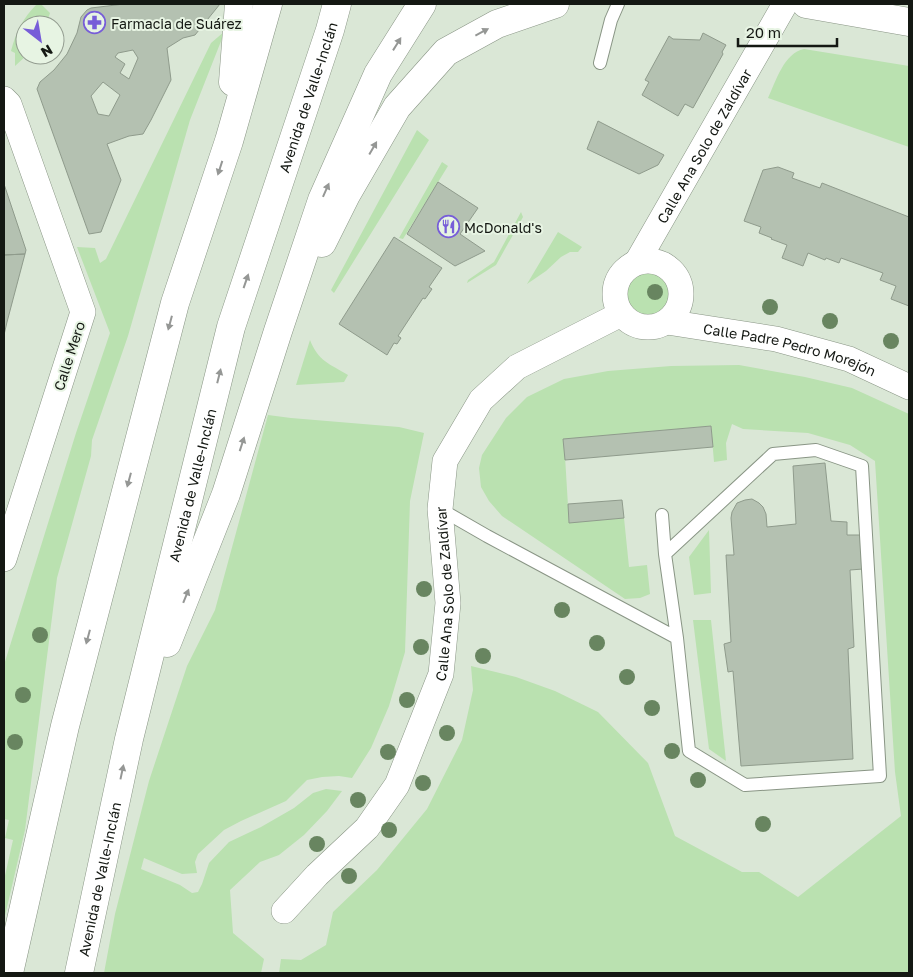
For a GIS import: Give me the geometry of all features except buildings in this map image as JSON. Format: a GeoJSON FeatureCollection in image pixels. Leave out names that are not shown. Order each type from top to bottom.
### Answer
{"type":"FeatureCollection","features":[{"type":"Feature","properties":{"kind":"main road"},"geometry":{"type":"LineString","coordinates":[[229,141],[239,4]]}},
{"type":"Feature","properties":{"kind":"main road"},"geometry":{"type":"LineString","coordinates":[[9,973],[65,726],[173,313],[229,141],[268,4]]}},
{"type":"Feature","properties":{"kind":"main road","name":"Avenida de Valle-Inclán"},"geometry":{"type":"LineString","coordinates":[[79,973],[129,740],[231,327],[337,4]]}},
{"type":"Feature","properties":{"kind":"main road"},"geometry":{"type":"LineString","coordinates":[[129,740],[226,494],[322,200],[378,74],[422,4]]}},
{"type":"Feature","properties":{"kind":"main road"},"geometry":{"type":"LineString","coordinates":[[278,331],[346,195],[397,107],[446,52],[497,24],[555,4]]}},
{"type":"Feature","properties":{"kind":"main road"},"geometry":{"type":"LineString","coordinates":[[806,4],[909,22]]}},
{"type":"Feature","properties":{"kind":"street","name":"Calle Ana Solo de Zaldívar"},"geometry":{"type":"LineString","coordinates":[[637,262],[785,4]]}},
{"type":"Feature","properties":{"kind":"street","name":"Calle Mero"},"geometry":{"type":"LineString","coordinates":[[4,99],[9,104],[83,312],[4,559]]}},
{"type":"Feature","properties":{"kind":"street"},"geometry":{"type":"LineString","coordinates":[[656,261],[672,271],[681,288],[678,307],[667,322],[655,326],[642,326],[630,322],[621,314],[615,299],[616,284],[624,270],[637,262],[656,261]]}},
{"type":"Feature","properties":{"kind":"street","name":"Calle Ana Solo de Zaldívar"},"geometry":{"type":"LineString","coordinates":[[284,911],[317,875],[367,828],[397,785],[441,674],[448,603],[440,508],[445,461],[481,400],[517,366],[621,314]]}},
{"type":"Feature","properties":{"kind":"street","name":"Calle Padre Pedro Morejón"},"geometry":{"type":"LineString","coordinates":[[667,322],[776,340],[849,359],[909,387]]}},
{"type":"Feature","properties":{"kind":"lane"},"geometry":{"type":"LineString","coordinates":[[600,63],[611,20],[618,4]]}},
{"type":"Feature","properties":{"kind":"lane"},"geometry":{"type":"LineString","coordinates":[[662,515],[665,554],[677,638],[689,751],[745,785],[880,776],[862,466],[816,450],[773,454],[665,554]]}},
{"type":"Feature","properties":{"kind":"lane"},"geometry":{"type":"LineString","coordinates":[[440,508],[495,540],[677,638]]}},
{"type":"Feature","properties":{"kind":"green space"},"geometry":{"type":"Polygon","coordinates":[[[37,4],[41,4],[50,13],[49,15],[28,15],[37,4]]]}},
{"type":"Feature","properties":{"kind":"green space"},"geometry":{"type":"Polygon","coordinates":[[[225,31],[190,120],[128,336],[92,440],[91,456],[57,578],[25,830],[4,920],[4,880],[13,840],[5,838],[9,820],[4,819],[4,665],[76,433],[110,333],[77,247],[95,248],[100,263],[106,259],[211,43],[225,31]]]}},
{"type":"Feature","properties":{"kind":"green space"},"geometry":{"type":"Polygon","coordinates":[[[15,38],[15,53],[11,51],[15,38]]]}},
{"type":"Feature","properties":{"kind":"green space"},"geometry":{"type":"Polygon","coordinates":[[[804,49],[909,66],[909,147],[768,98],[786,62],[791,56],[804,49]]]}},
{"type":"Feature","properties":{"kind":"green space"},"geometry":{"type":"Polygon","coordinates":[[[417,130],[429,140],[334,293],[331,290],[417,130]]]}},
{"type":"Feature","properties":{"kind":"green space"},"geometry":{"type":"Polygon","coordinates":[[[442,162],[448,166],[403,239],[399,238],[442,162]]]}},
{"type":"Feature","properties":{"kind":"green space"},"geometry":{"type":"Polygon","coordinates":[[[521,212],[523,217],[496,265],[467,283],[468,280],[494,262],[521,212]]]}},
{"type":"Feature","properties":{"kind":"green space"},"geometry":{"type":"Polygon","coordinates":[[[558,232],[582,247],[578,252],[570,252],[561,257],[546,271],[527,284],[558,232]]]}},
{"type":"Feature","properties":{"kind":"green space"},"geometry":{"type":"Polygon","coordinates":[[[651,272],[663,278],[668,285],[668,303],[663,310],[656,315],[643,316],[635,313],[628,306],[625,290],[628,282],[635,275],[651,272]]]}},
{"type":"Feature","properties":{"kind":"green space"},"geometry":{"type":"Polygon","coordinates":[[[310,340],[321,357],[330,365],[348,375],[344,382],[296,385],[310,340]]]}},
{"type":"Feature","properties":{"kind":"green space"},"geometry":{"type":"Polygon","coordinates":[[[739,365],[852,388],[909,414],[909,973],[279,973],[281,959],[301,960],[326,945],[333,912],[377,870],[427,809],[462,740],[473,690],[471,666],[516,677],[555,691],[598,712],[648,763],[675,836],[742,872],[759,872],[798,897],[901,816],[895,772],[875,461],[850,445],[808,433],[743,429],[732,424],[726,443],[727,460],[714,462],[711,426],[564,440],[569,522],[624,518],[629,567],[647,565],[650,594],[640,598],[625,599],[502,516],[489,501],[481,487],[479,468],[482,455],[506,418],[527,397],[564,379],[608,371],[671,366],[739,365]]]}},
{"type":"Feature","properties":{"kind":"green space"},"geometry":{"type":"Polygon","coordinates":[[[268,415],[399,427],[424,433],[410,501],[405,652],[389,706],[371,748],[352,778],[339,776],[307,780],[286,801],[224,830],[198,854],[195,862],[197,873],[182,874],[144,858],[141,869],[180,885],[192,893],[198,892],[209,863],[229,842],[261,827],[294,808],[313,793],[326,789],[342,791],[327,811],[304,835],[279,855],[260,862],[230,890],[233,933],[264,959],[261,973],[104,973],[115,914],[149,781],[187,666],[215,610],[268,415]]]}},
{"type":"Feature","properties":{"kind":"green space"},"geometry":{"type":"Polygon","coordinates":[[[709,530],[711,593],[694,595],[689,557],[709,530]]]}},
{"type":"Feature","properties":{"kind":"green space"},"geometry":{"type":"Polygon","coordinates":[[[693,620],[711,620],[726,761],[709,749],[693,620]]]}},
{"type":"Feature","properties":{"kind":"place","name":"Farmacia de Suárez"},"geometry":{"type":"Point","coordinates":[95,23]}},
{"type":"Feature","properties":{"kind":"place","name":"McDonald's"},"geometry":{"type":"Point","coordinates":[448,227]}}]}
